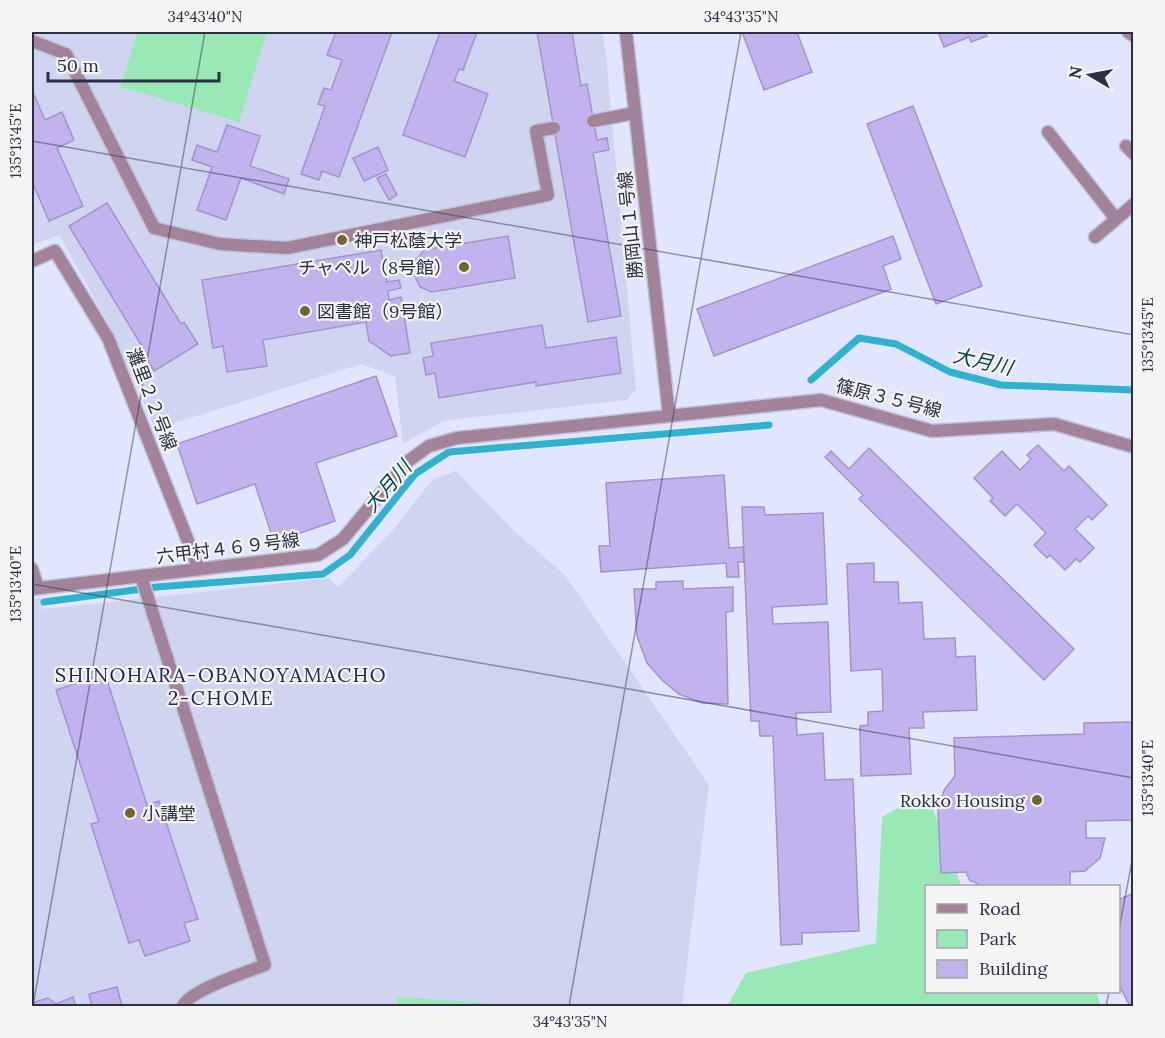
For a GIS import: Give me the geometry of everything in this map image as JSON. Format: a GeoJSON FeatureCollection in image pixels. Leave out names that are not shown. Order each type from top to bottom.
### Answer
{"type":"FeatureCollection","features":[{"type":"Feature","properties":{"kind":"street","name":"勝岡山１号線"},"geometry":{"type":"LineString","coordinates":[[626,32],[669,415]]}},
{"type":"Feature","properties":{"kind":"street"},"geometry":{"type":"LineString","coordinates":[[1128,32],[1134,36]]}},
{"type":"Feature","properties":{"kind":"street"},"geometry":{"type":"LineString","coordinates":[[32,41],[66,54],[154,228],[220,244],[287,248],[548,195],[536,131],[554,128]]}},
{"type":"Feature","properties":{"kind":"street"},"geometry":{"type":"LineString","coordinates":[[594,121],[635,113]]}},
{"type":"Feature","properties":{"kind":"street"},"geometry":{"type":"LineString","coordinates":[[1048,132],[1116,219]]}},
{"type":"Feature","properties":{"kind":"street"},"geometry":{"type":"LineString","coordinates":[[1095,237],[1134,204]]}},
{"type":"Feature","properties":{"kind":"street","name":"灘里２２号線"},"geometry":{"type":"LineString","coordinates":[[32,261],[55,251],[108,338],[199,569]]}},
{"type":"Feature","properties":{"kind":"street","name":"篠原３５号線"},"geometry":{"type":"LineString","coordinates":[[669,415],[821,400],[932,431],[1054,424],[1134,447]]}},
{"type":"Feature","properties":{"kind":"street","name":"六甲村４６９号線"},"geometry":{"type":"LineString","coordinates":[[35,588],[142,579],[199,569],[318,555],[343,539],[408,462],[429,446],[457,438],[669,415]]}},
{"type":"Feature","properties":{"kind":"street"},"geometry":{"type":"LineString","coordinates":[[32,569],[35,588]]}},
{"type":"Feature","properties":{"kind":"street"},"geometry":{"type":"LineString","coordinates":[[142,579],[265,965],[201,991],[184,1002],[183,1006]]}},
{"type":"Feature","properties":{"kind":"shaded area","name":"神戸松蔭大学"},"geometry":{"type":"Polygon","coordinates":[[[32,32],[602,32],[606,54],[636,389],[627,400],[443,421],[403,444],[395,376],[361,364],[155,429],[112,330],[59,235],[32,245],[32,32]]]}},
{"type":"Feature","properties":{"kind":"shaded area"},"geometry":{"type":"Polygon","coordinates":[[[456,471],[513,530],[565,575],[709,785],[682,1006],[32,1006],[32,599],[40,598],[44,609],[329,578],[338,587],[393,530],[433,479],[456,471]]]}},
{"type":"Feature","properties":{"kind":"green space"},"geometry":{"type":"Polygon","coordinates":[[[137,32],[267,32],[239,122],[121,87],[137,32]]]}},
{"type":"Feature","properties":{"kind":"green space"},"geometry":{"type":"Polygon","coordinates":[[[926,792],[961,885],[925,885],[925,993],[1096,993],[1101,1006],[727,1006],[746,973],[876,943],[882,817],[926,792]]]}},
{"type":"Feature","properties":{"kind":"green space"},"geometry":{"type":"Polygon","coordinates":[[[398,997],[527,1006],[397,1006],[398,997]]]}},
{"type":"Feature","properties":{"kind":"building"},"geometry":{"type":"Polygon","coordinates":[[[336,32],[392,32],[339,177],[322,171],[319,180],[301,174],[325,106],[318,104],[324,88],[331,90],[342,60],[327,55],[336,32]]]}},
{"type":"Feature","properties":{"kind":"building"},"geometry":{"type":"Polygon","coordinates":[[[440,32],[477,32],[463,70],[459,69],[454,81],[488,94],[465,157],[403,135],[440,32]]]}},
{"type":"Feature","properties":{"kind":"building"},"geometry":{"type":"Polygon","coordinates":[[[537,32],[572,32],[581,86],[587,84],[597,140],[607,138],[609,150],[593,153],[621,316],[588,322],[537,32]]]}},
{"type":"Feature","properties":{"kind":"building"},"geometry":{"type":"Polygon","coordinates":[[[742,32],[797,32],[812,72],[764,90],[742,32]]]}},
{"type":"Feature","properties":{"kind":"building"},"geometry":{"type":"Polygon","coordinates":[[[938,32],[985,32],[987,36],[971,42],[969,37],[944,47],[938,32]]]}},
{"type":"Feature","properties":{"kind":"building"},"geometry":{"type":"Polygon","coordinates":[[[32,90],[45,120],[62,112],[74,140],[57,148],[83,206],[49,221],[32,181],[32,90]]]}},
{"type":"Feature","properties":{"kind":"building"},"geometry":{"type":"Polygon","coordinates":[[[913,106],[982,286],[936,304],[867,124],[913,106]]]}},
{"type":"Feature","properties":{"kind":"building"},"geometry":{"type":"Polygon","coordinates":[[[227,125],[260,136],[250,166],[289,179],[284,194],[241,178],[226,220],[197,210],[212,167],[192,160],[197,145],[217,152],[227,125]]]}},
{"type":"Feature","properties":{"kind":"building"},"geometry":{"type":"Polygon","coordinates":[[[378,147],[388,170],[364,181],[353,158],[378,147]]]}},
{"type":"Feature","properties":{"kind":"building"},"geometry":{"type":"Polygon","coordinates":[[[386,174],[397,195],[389,200],[377,178],[386,174]]]}},
{"type":"Feature","properties":{"kind":"building"},"geometry":{"type":"Polygon","coordinates":[[[107,203],[181,324],[184,322],[198,344],[154,371],[141,349],[143,348],[69,226],[107,203]]]}},
{"type":"Feature","properties":{"kind":"building","name":"チャペル（8号館）"},"geometry":{"type":"Polygon","coordinates":[[[508,236],[515,278],[432,292],[420,287],[414,274],[416,260],[424,250],[508,236]]]}},
{"type":"Feature","properties":{"kind":"building"},"geometry":{"type":"Polygon","coordinates":[[[893,236],[901,259],[883,266],[891,289],[714,356],[697,309],[893,236]]]}},
{"type":"Feature","properties":{"kind":"building","name":"図書館（9号館）"},"geometry":{"type":"Polygon","coordinates":[[[381,250],[387,282],[399,280],[401,288],[388,291],[389,300],[401,297],[410,353],[391,356],[369,341],[366,322],[263,340],[267,366],[227,372],[223,346],[213,348],[202,280],[381,250]]]}},
{"type":"Feature","properties":{"kind":"building"},"geometry":{"type":"Polygon","coordinates":[[[542,325],[546,348],[616,337],[621,373],[536,386],[536,382],[439,398],[435,373],[426,375],[423,358],[433,356],[431,343],[542,325]]]}},
{"type":"Feature","properties":{"kind":"building"},"geometry":{"type":"Polygon","coordinates":[[[376,376],[397,436],[316,463],[335,521],[274,542],[255,484],[197,504],[177,444],[376,376]]]}},
{"type":"Feature","properties":{"kind":"building"},"geometry":{"type":"Polygon","coordinates":[[[1038,445],[1064,471],[1069,466],[1107,505],[1092,520],[1088,516],[1075,529],[1094,548],[1080,562],[1076,559],[1065,570],[1050,555],[1047,558],[1034,545],[1046,533],[1017,504],[1005,516],[990,501],[993,498],[974,478],[1002,451],[1020,470],[1031,459],[1027,455],[1038,445]]]}},
{"type":"Feature","properties":{"kind":"building"},"geometry":{"type":"Polygon","coordinates":[[[869,448],[1074,649],[1044,680],[859,499],[863,495],[825,457],[831,451],[849,469],[869,448]]]}},
{"type":"Feature","properties":{"kind":"building"},"geometry":{"type":"Polygon","coordinates":[[[724,475],[729,548],[743,547],[744,562],[738,562],[739,577],[727,577],[726,563],[601,572],[599,546],[610,546],[606,483],[724,475]]]}},
{"type":"Feature","properties":{"kind":"building"},"geometry":{"type":"Polygon","coordinates":[[[742,507],[764,507],[765,515],[823,513],[827,604],[772,607],[773,624],[828,622],[831,712],[796,713],[797,735],[823,733],[825,780],[853,779],[859,931],[802,933],[802,944],[781,945],[773,736],[760,736],[759,721],[751,721],[742,507]]]}},
{"type":"Feature","properties":{"kind":"building"},"geometry":{"type":"Polygon","coordinates":[[[874,563],[874,582],[898,582],[899,603],[922,602],[924,639],[955,638],[956,657],[975,656],[977,710],[923,712],[924,728],[909,728],[911,774],[861,776],[860,726],[868,725],[868,712],[883,711],[882,669],[851,671],[847,564],[874,563]]]}},
{"type":"Feature","properties":{"kind":"building"},"geometry":{"type":"Polygon","coordinates":[[[683,581],[683,589],[733,587],[733,611],[726,612],[728,704],[702,703],[679,694],[647,663],[637,636],[634,589],[656,589],[656,582],[683,581]]]}},
{"type":"Feature","properties":{"kind":"building","name":"小講堂"},"geometry":{"type":"Polygon","coordinates":[[[105,674],[147,805],[159,801],[198,919],[184,923],[190,941],[145,956],[139,940],[129,943],[91,824],[99,822],[56,690],[105,674]]]}},
{"type":"Feature","properties":{"kind":"building","name":"Rokko Housing"},"geometry":{"type":"Polygon","coordinates":[[[1134,722],[1134,820],[1086,821],[1086,838],[1105,838],[1100,858],[1085,871],[1070,872],[1070,885],[977,885],[970,881],[966,872],[941,873],[938,811],[944,790],[955,776],[954,738],[1084,734],[1084,723],[1134,722]]]}},
{"type":"Feature","properties":{"kind":"building"},"geometry":{"type":"Polygon","coordinates":[[[1134,893],[1134,1006],[1130,1006],[1120,987],[1120,899],[1134,893]]]}},
{"type":"Feature","properties":{"kind":"building"},"geometry":{"type":"Polygon","coordinates":[[[117,987],[122,1006],[92,1006],[89,994],[117,987]]]}},
{"type":"Feature","properties":{"kind":"building"},"geometry":{"type":"Polygon","coordinates":[[[73,997],[76,1006],[32,1006],[32,1003],[48,998],[56,1004],[73,997]]]}},
{"type":"Feature","properties":{"kind":"waterway","name":"大月川"},"geometry":{"type":"LineString","coordinates":[[811,380],[859,338],[896,344],[950,372],[1001,385],[1134,390]]}},
{"type":"Feature","properties":{"kind":"waterway","name":"大月川"},"geometry":{"type":"LineString","coordinates":[[44,602],[157,587],[323,574],[350,555],[415,474],[449,452],[769,425]]}},
{"type":"Feature","properties":{"kind":"place","name":"神戸松蔭大学"},"geometry":{"type":"Point","coordinates":[342,240]}},
{"type":"Feature","properties":{"kind":"place","name":"チャペル（8号館）"},"geometry":{"type":"Point","coordinates":[464,267]}},
{"type":"Feature","properties":{"kind":"place","name":"図書館（9号館）"},"geometry":{"type":"Point","coordinates":[305,311]}},
{"type":"Feature","properties":{"kind":"place","name":"Rokko Housing"},"geometry":{"type":"Point","coordinates":[1037,800]}},
{"type":"Feature","properties":{"kind":"place","name":"小講堂"},"geometry":{"type":"Point","coordinates":[130,813]}},
{"type":"Feature","properties":{"kind":"district","name":"SHINOHARA-OBANOYAMACHO 2-CHOME"},"geometry":{"type":"Point","coordinates":[221,686]}}]}
